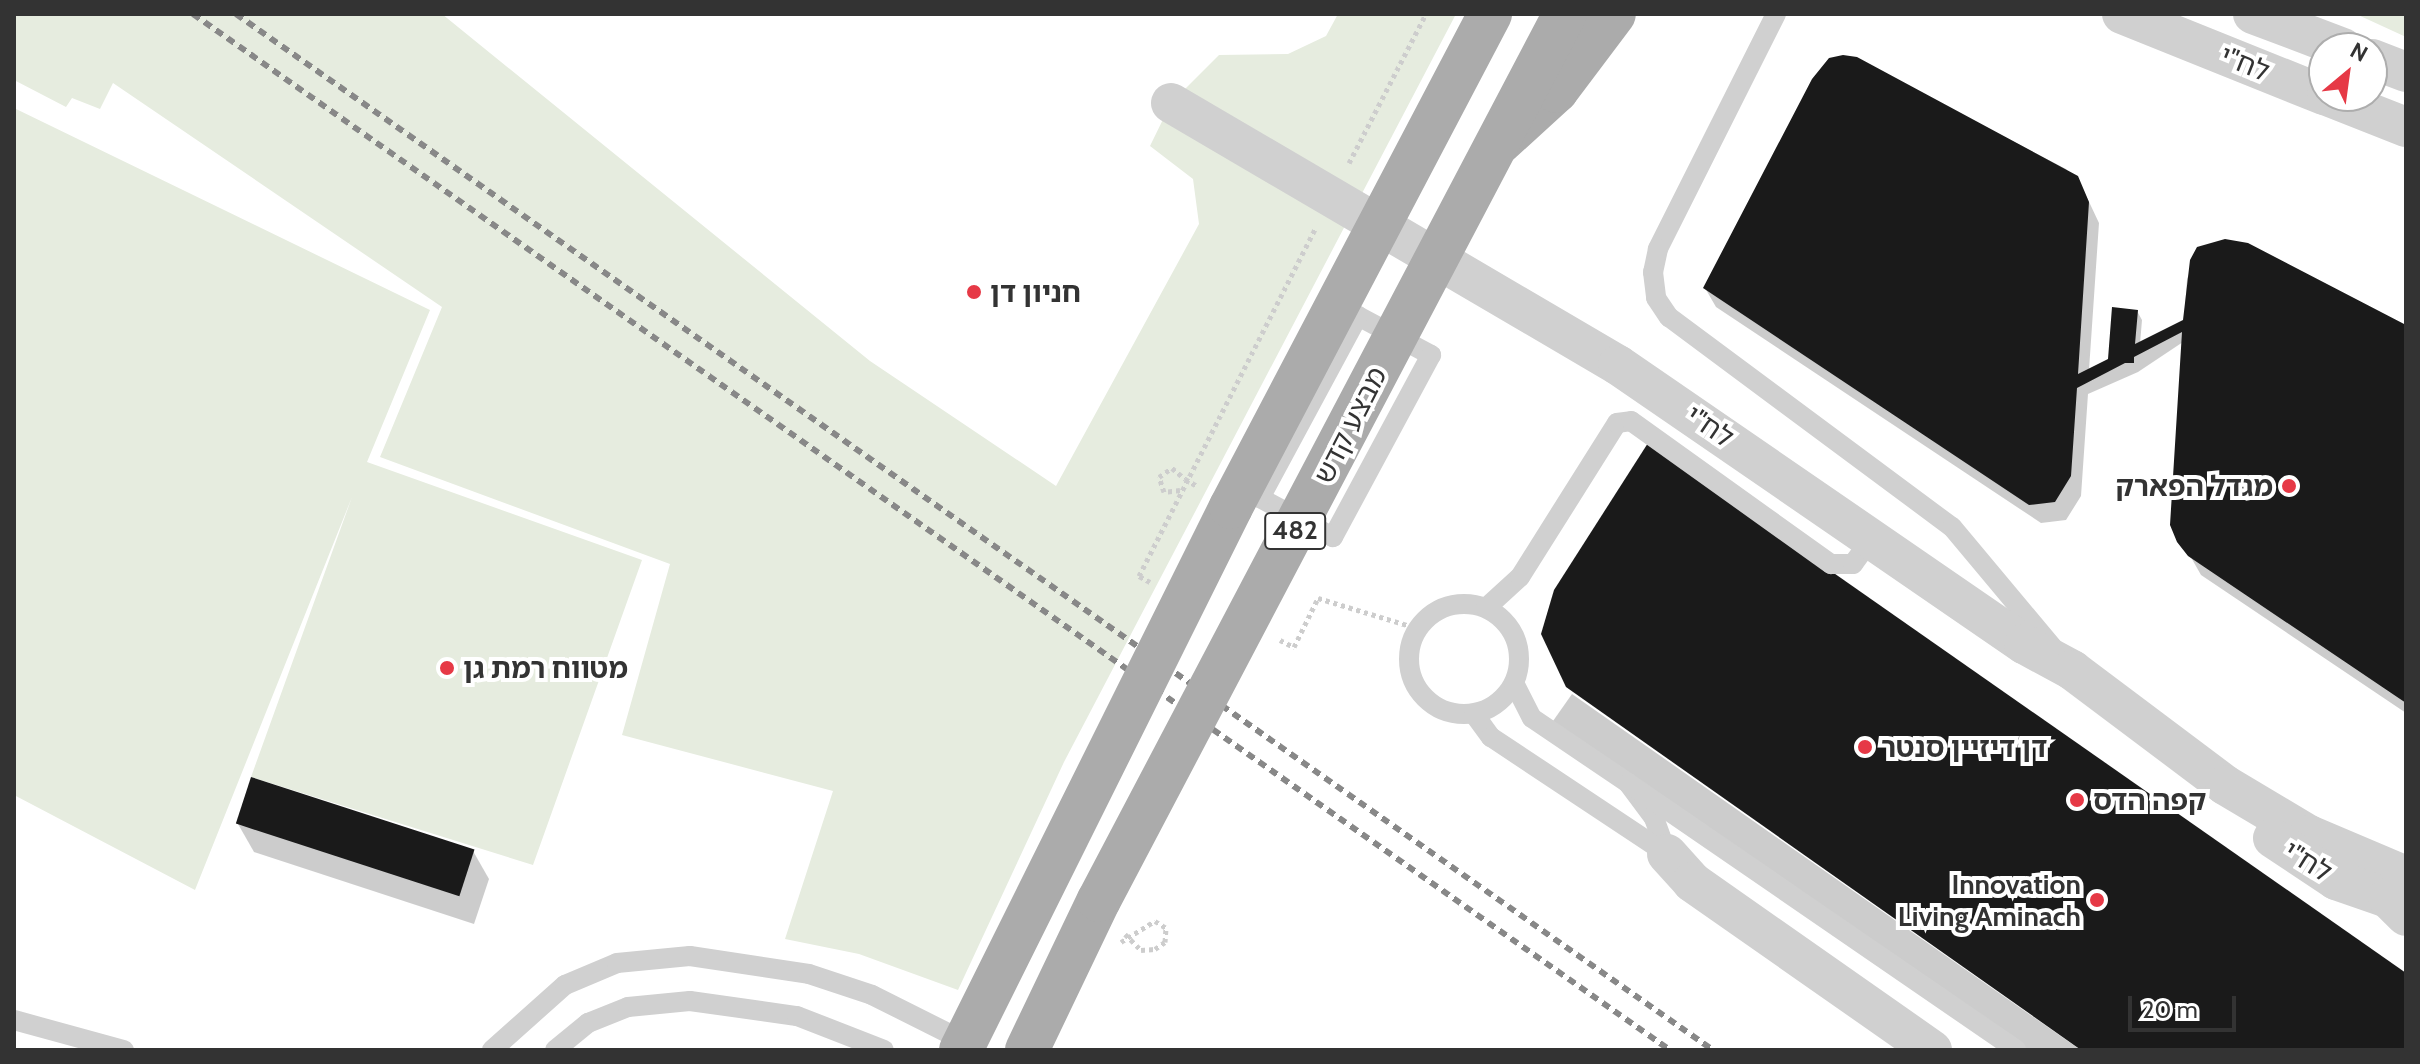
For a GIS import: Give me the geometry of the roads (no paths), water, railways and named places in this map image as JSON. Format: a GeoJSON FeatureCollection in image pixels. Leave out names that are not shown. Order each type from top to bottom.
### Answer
{"type":"FeatureCollection","features":[{"type":"Feature","properties":{"kind":"main road","name":"482"},"geometry":{"type":"LineString","coordinates":[[961,1050],[1231,507],[1490,14]]}},
{"type":"Feature","properties":{"kind":"main road","name":"מבצע קדש"},"geometry":{"type":"LineString","coordinates":[[1027,1050],[1099,900],[1565,14]]}},
{"type":"Feature","properties":{"kind":"main road"},"geometry":{"type":"LineString","coordinates":[[1490,152],[1556,91],[1614,14]]}},
{"type":"Feature","properties":{"kind":"street","name":"לח\"י"},"geometry":{"type":"LineString","coordinates":[[2122,14],[2308,88]]}},
{"type":"Feature","properties":{"kind":"street","name":"לח\"י"},"geometry":{"type":"LineString","coordinates":[[2253,14],[2308,35]]}},
{"type":"Feature","properties":{"kind":"street","name":"לח\"י"},"geometry":{"type":"LineString","coordinates":[[1171,103],[1618,365],[2024,644],[2072,670],[2225,785],[2350,853],[2406,878],[2406,907]]}},
{"type":"Feature","properties":{"kind":"street","name":"לח\"י"},"geometry":{"type":"LineString","coordinates":[[2368,112],[2406,127]]}},
{"type":"Feature","properties":{"kind":"street","name":"לח\"י"},"geometry":{"type":"LineString","coordinates":[[2225,785],[2255,823],[2296,856],[2336,880],[2388,898],[2406,916]]}},
{"type":"Feature","properties":{"kind":"street","name":"לח\"י"},"geometry":{"type":"LineString","coordinates":[[2350,853],[2385,854],[2406,848]]}},
{"type":"Feature","properties":{"kind":"street"},"geometry":{"type":"LineString","coordinates":[[1667,854],[1692,882],[1932,1050]]}},
{"type":"Feature","properties":{"kind":"lane"},"geometry":{"type":"LineString","coordinates":[[1776,14],[1658,249],[1653,272],[1656,298],[1669,317],[1952,527],[2072,670]]}},
{"type":"Feature","properties":{"kind":"lane"},"geometry":{"type":"LineString","coordinates":[[1383,329],[1424,253]]}},
{"type":"Feature","properties":{"kind":"lane"},"geometry":{"type":"LineString","coordinates":[[1358,316],[1383,329],[1431,355],[1333,537],[1260,498],[1358,316]]}},
{"type":"Feature","properties":{"kind":"lane"},"geometry":{"type":"LineString","coordinates":[[1486,608],[1520,577],[1617,423],[1631,421],[1831,564],[1843,568],[1853,564],[1872,538]]}},
{"type":"Feature","properties":{"kind":"lane"},"geometry":{"type":"LineString","coordinates":[[1455,604],[1486,608],[1512,631],[1519,648],[1514,683],[1491,708],[1474,714],[1437,708],[1418,689],[1408,663],[1417,628],[1427,617],[1455,604]]}},
{"type":"Feature","properties":{"kind":"lane"},"geometry":{"type":"LineString","coordinates":[[1514,683],[1532,718],[2016,1050]]}},
{"type":"Feature","properties":{"kind":"lane"},"geometry":{"type":"LineString","coordinates":[[1474,714],[1491,737],[1667,854]]}},
{"type":"Feature","properties":{"kind":"lane"},"geometry":{"type":"LineString","coordinates":[[1628,783],[1654,818],[1667,854]]}},
{"type":"Feature","properties":{"kind":"lane"},"geometry":{"type":"LineString","coordinates":[[492,1049],[565,985],[617,963],[690,956],[809,974],[872,995],[981,1050]]}},
{"type":"Feature","properties":{"kind":"lane"},"geometry":{"type":"LineString","coordinates":[[555,1050],[588,1023],[628,1007],[690,1001],[797,1016],[884,1050]]}},
{"type":"Feature","properties":{"kind":"lane"},"geometry":{"type":"LineString","coordinates":[[14,1020],[124,1050]]}},
{"type":"Feature","properties":{"kind":"railway"},"geometry":{"type":"LineString","coordinates":[[193,14],[1670,1050]]}},
{"type":"Feature","properties":{"kind":"railway"},"geometry":{"type":"LineString","coordinates":[[236,14],[1713,1050]]}},
{"type":"Feature","properties":{"kind":"place","name":"חניון דן"},"geometry":{"type":"Point","coordinates":[974,292]}},
{"type":"Feature","properties":{"kind":"place","name":"מגדל הפארק"},"geometry":{"type":"Point","coordinates":[2289,486]}},
{"type":"Feature","properties":{"kind":"place","name":"מטווח רמת גן"},"geometry":{"type":"Point","coordinates":[447,668]}},
{"type":"Feature","properties":{"kind":"place","name":"דן דיזיין סנטר"},"geometry":{"type":"Point","coordinates":[1865,747]}},
{"type":"Feature","properties":{"kind":"place","name":"קפה הדס"},"geometry":{"type":"Point","coordinates":[2077,800]}},
{"type":"Feature","properties":{"kind":"place","name":"Innovation Living Aminach"},"geometry":{"type":"Point","coordinates":[2097,900]}}]}
